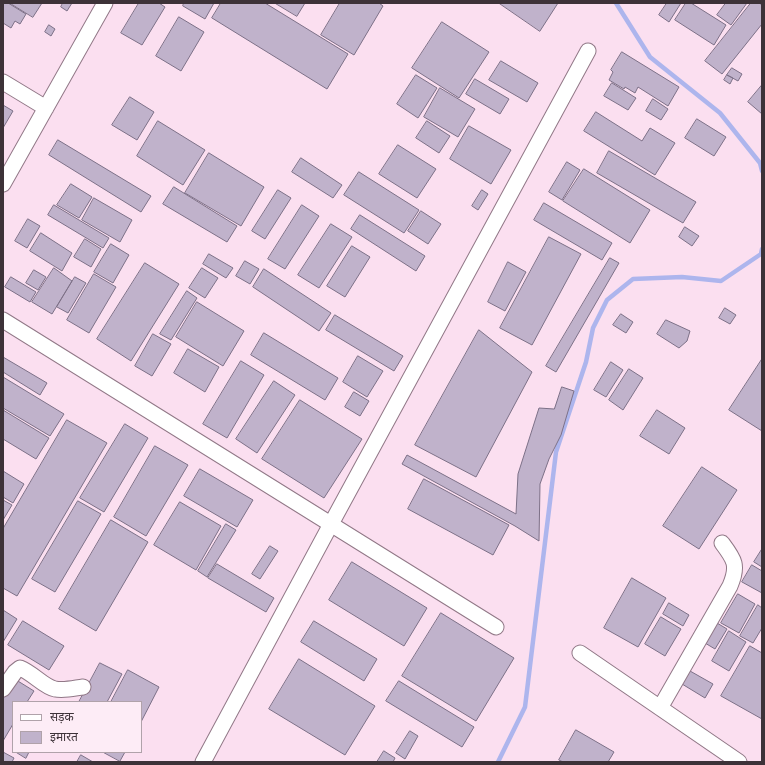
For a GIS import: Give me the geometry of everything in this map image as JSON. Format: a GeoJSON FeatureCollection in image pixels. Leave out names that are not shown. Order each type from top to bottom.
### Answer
{"type":"FeatureCollection","features":[{"type":"Feature","properties":{"kind":"street"},"geometry":{"type":"LineString","coordinates":[[3,184],[105,3]]}},
{"type":"Feature","properties":{"kind":"street"},"geometry":{"type":"LineString","coordinates":[[203,762],[588,51]]}},
{"type":"Feature","properties":{"kind":"street"},"geometry":{"type":"LineString","coordinates":[[3,82],[46,108]]}},
{"type":"Feature","properties":{"kind":"street"},"geometry":{"type":"LineString","coordinates":[[3,320],[496,627]]}},
{"type":"Feature","properties":{"kind":"street"},"geometry":{"type":"LineString","coordinates":[[660,708],[735,575],[735,566],[731,555],[722,543]]}},
{"type":"Feature","properties":{"kind":"street"},"geometry":{"type":"LineString","coordinates":[[580,653],[739,762]]}},
{"type":"Feature","properties":{"kind":"street"},"geometry":{"type":"LineString","coordinates":[[3,689],[15,672],[20,668],[54,689],[84,687]]}},
{"type":"Feature","properties":{"kind":"shaded area"},"geometry":{"type":"Polygon","coordinates":[[[3,3],[762,3],[762,762],[3,762],[3,3]]]}},
{"type":"Feature","properties":{"kind":"building"},"geometry":{"type":"Polygon","coordinates":[[[3,3],[8,3],[26,14],[20,24],[15,21],[11,28],[3,23],[3,3]]]}},
{"type":"Feature","properties":{"kind":"building"},"geometry":{"type":"Polygon","coordinates":[[[10,3],[42,3],[33,17],[10,3]]]}},
{"type":"Feature","properties":{"kind":"building"},"geometry":{"type":"Polygon","coordinates":[[[63,3],[72,3],[67,11],[61,7],[63,3]]]}},
{"type":"Feature","properties":{"kind":"building"},"geometry":{"type":"Polygon","coordinates":[[[139,3],[159,3],[165,7],[142,45],[121,33],[139,3]]]}},
{"type":"Feature","properties":{"kind":"building"},"geometry":{"type":"Polygon","coordinates":[[[184,3],[214,3],[205,19],[183,6],[184,3]]]}},
{"type":"Feature","properties":{"kind":"building"},"geometry":{"type":"Polygon","coordinates":[[[221,3],[265,3],[348,54],[327,89],[212,18],[221,3]]]}},
{"type":"Feature","properties":{"kind":"building"},"geometry":{"type":"Polygon","coordinates":[[[275,3],[305,3],[297,16],[275,3]]]}},
{"type":"Feature","properties":{"kind":"building"},"geometry":{"type":"Polygon","coordinates":[[[340,3],[379,3],[383,6],[354,55],[321,35],[340,3]]]}},
{"type":"Feature","properties":{"kind":"building"},"geometry":{"type":"Polygon","coordinates":[[[499,3],[558,3],[540,31],[499,3]]]}},
{"type":"Feature","properties":{"kind":"building"},"geometry":{"type":"Polygon","coordinates":[[[667,3],[681,3],[669,22],[659,15],[667,3]]]}},
{"type":"Feature","properties":{"kind":"building"},"geometry":{"type":"Polygon","coordinates":[[[686,3],[691,3],[726,25],[714,45],[675,20],[686,3]]]}},
{"type":"Feature","properties":{"kind":"building"},"geometry":{"type":"Polygon","coordinates":[[[726,3],[747,3],[731,25],[717,15],[726,3]]]}},
{"type":"Feature","properties":{"kind":"building"},"geometry":{"type":"Polygon","coordinates":[[[751,3],[759,3],[762,5],[762,24],[722,74],[705,61],[751,3]]]}},
{"type":"Feature","properties":{"kind":"building"},"geometry":{"type":"Polygon","coordinates":[[[179,17],[204,32],[181,71],[156,56],[179,17]]]}},
{"type":"Feature","properties":{"kind":"building"},"geometry":{"type":"Polygon","coordinates":[[[442,22],[489,52],[459,98],[412,68],[442,22]]]}},
{"type":"Feature","properties":{"kind":"building"},"geometry":{"type":"Polygon","coordinates":[[[49,25],[55,29],[51,36],[45,32],[49,25]]]}},
{"type":"Feature","properties":{"kind":"building"},"geometry":{"type":"Polygon","coordinates":[[[622,52],[679,87],[668,106],[638,87],[635,93],[625,87],[624,89],[609,80],[613,72],[611,70],[622,52]]]}},
{"type":"Feature","properties":{"kind":"building"},"geometry":{"type":"Polygon","coordinates":[[[501,61],[538,83],[527,102],[489,80],[501,61]]]}},
{"type":"Feature","properties":{"kind":"building"},"geometry":{"type":"Polygon","coordinates":[[[732,68],[742,74],[738,81],[727,75],[732,68]]]}},
{"type":"Feature","properties":{"kind":"building"},"geometry":{"type":"Polygon","coordinates":[[[416,75],[437,88],[418,118],[397,104],[416,75]]]}},
{"type":"Feature","properties":{"kind":"building"},"geometry":{"type":"Polygon","coordinates":[[[727,75],[733,78],[730,84],[724,80],[727,75]]]}},
{"type":"Feature","properties":{"kind":"building"},"geometry":{"type":"Polygon","coordinates":[[[475,79],[509,99],[500,114],[466,94],[475,79]]]}},
{"type":"Feature","properties":{"kind":"building"},"geometry":{"type":"Polygon","coordinates":[[[612,83],[636,98],[628,110],[604,96],[612,83]]]}},
{"type":"Feature","properties":{"kind":"building"},"geometry":{"type":"Polygon","coordinates":[[[762,85],[762,114],[748,102],[762,85]]]}},
{"type":"Feature","properties":{"kind":"building"},"geometry":{"type":"Polygon","coordinates":[[[440,88],[475,109],[458,137],[424,117],[440,88]]]}},
{"type":"Feature","properties":{"kind":"building"},"geometry":{"type":"Polygon","coordinates":[[[130,97],[154,112],[137,140],[112,125],[130,97]]]}},
{"type":"Feature","properties":{"kind":"building"},"geometry":{"type":"Polygon","coordinates":[[[653,99],[668,109],[661,120],[646,111],[653,99]]]}},
{"type":"Feature","properties":{"kind":"building"},"geometry":{"type":"Polygon","coordinates":[[[3,105],[13,111],[3,128],[3,105]]]}},
{"type":"Feature","properties":{"kind":"building"},"geometry":{"type":"Polygon","coordinates":[[[596,112],[642,141],[650,128],[675,143],[655,175],[584,131],[596,112]]]}},
{"type":"Feature","properties":{"kind":"building"},"geometry":{"type":"Polygon","coordinates":[[[697,119],[726,137],[714,156],[685,138],[697,119]]]}},
{"type":"Feature","properties":{"kind":"building"},"geometry":{"type":"Polygon","coordinates":[[[158,121],[205,150],[183,185],[137,156],[158,121]]]}},
{"type":"Feature","properties":{"kind":"building"},"geometry":{"type":"Polygon","coordinates":[[[427,121],[450,136],[439,153],[416,138],[427,121]]]}},
{"type":"Feature","properties":{"kind":"building"},"geometry":{"type":"Polygon","coordinates":[[[469,126],[511,150],[491,184],[450,159],[469,126]]]}},
{"type":"Feature","properties":{"kind":"building"},"geometry":{"type":"Polygon","coordinates":[[[58,140],[151,196],[141,212],[49,155],[58,140]]]}},
{"type":"Feature","properties":{"kind":"building"},"geometry":{"type":"Polygon","coordinates":[[[398,145],[436,169],[417,198],[379,174],[398,145]]]}},
{"type":"Feature","properties":{"kind":"building"},"geometry":{"type":"Polygon","coordinates":[[[609,151],[696,202],[683,223],[597,173],[609,151]]]}},
{"type":"Feature","properties":{"kind":"building"},"geometry":{"type":"Polygon","coordinates":[[[209,153],[264,187],[241,226],[185,193],[209,153]]]}},
{"type":"Feature","properties":{"kind":"building"},"geometry":{"type":"Polygon","coordinates":[[[301,158],[342,185],[333,198],[292,172],[301,158]]]}},
{"type":"Feature","properties":{"kind":"building"},"geometry":{"type":"Polygon","coordinates":[[[567,162],[580,170],[562,200],[549,192],[567,162]]]}},
{"type":"Feature","properties":{"kind":"building"},"geometry":{"type":"Polygon","coordinates":[[[584,169],[650,210],[630,243],[563,201],[584,169]]]}},
{"type":"Feature","properties":{"kind":"building"},"geometry":{"type":"Polygon","coordinates":[[[359,172],[419,210],[404,233],[344,195],[359,172]]]}},
{"type":"Feature","properties":{"kind":"building"},"geometry":{"type":"Polygon","coordinates":[[[71,184],[92,197],[79,218],[57,205],[71,184]]]}},
{"type":"Feature","properties":{"kind":"building"},"geometry":{"type":"Polygon","coordinates":[[[174,187],[237,226],[227,242],[163,204],[174,187]]]}},
{"type":"Feature","properties":{"kind":"building"},"geometry":{"type":"Polygon","coordinates":[[[278,190],[291,198],[265,239],[252,231],[278,190]]]}},
{"type":"Feature","properties":{"kind":"building"},"geometry":{"type":"Polygon","coordinates":[[[482,190],[488,194],[478,210],[472,206],[482,190]]]}},
{"type":"Feature","properties":{"kind":"building"},"geometry":{"type":"Polygon","coordinates":[[[94,198],[132,220],[120,242],[82,220],[94,198]]]}},
{"type":"Feature","properties":{"kind":"building"},"geometry":{"type":"Polygon","coordinates":[[[544,203],[612,243],[602,260],[534,220],[544,203]]]}},
{"type":"Feature","properties":{"kind":"building"},"geometry":{"type":"Polygon","coordinates":[[[54,205],[109,238],[103,248],[48,215],[54,205]]]}},
{"type":"Feature","properties":{"kind":"building"},"geometry":{"type":"Polygon","coordinates":[[[302,205],[319,216],[285,269],[268,259],[302,205]]]}},
{"type":"Feature","properties":{"kind":"building"},"geometry":{"type":"Polygon","coordinates":[[[421,211],[441,224],[428,244],[408,231],[421,211]]]}},
{"type":"Feature","properties":{"kind":"building"},"geometry":{"type":"Polygon","coordinates":[[[360,215],[425,256],[416,271],[351,229],[360,215]]]}},
{"type":"Feature","properties":{"kind":"building"},"geometry":{"type":"Polygon","coordinates":[[[28,219],[40,226],[27,248],[15,241],[28,219]]]}},
{"type":"Feature","properties":{"kind":"building"},"geometry":{"type":"Polygon","coordinates":[[[331,224],[352,237],[319,288],[298,275],[331,224]]]}},
{"type":"Feature","properties":{"kind":"building"},"geometry":{"type":"Polygon","coordinates":[[[685,227],[699,236],[692,246],[679,237],[685,227]]]}},
{"type":"Feature","properties":{"kind":"building"},"geometry":{"type":"Polygon","coordinates":[[[41,233],[72,253],[62,271],[30,251],[41,233]]]}},
{"type":"Feature","properties":{"kind":"building"},"geometry":{"type":"Polygon","coordinates":[[[549,237],[581,254],[532,345],[500,328],[549,237]]]}},
{"type":"Feature","properties":{"kind":"building"},"geometry":{"type":"Polygon","coordinates":[[[85,239],[101,249],[91,267],[74,257],[85,239]]]}},
{"type":"Feature","properties":{"kind":"building"},"geometry":{"type":"Polygon","coordinates":[[[111,244],[129,255],[113,283],[94,272],[111,244]]]}},
{"type":"Feature","properties":{"kind":"building"},"geometry":{"type":"Polygon","coordinates":[[[352,246],[370,257],[345,297],[327,286],[352,246]]]}},
{"type":"Feature","properties":{"kind":"building"},"geometry":{"type":"Polygon","coordinates":[[[209,254],[233,268],[226,278],[203,264],[209,254]]]}},
{"type":"Feature","properties":{"kind":"building"},"geometry":{"type":"Polygon","coordinates":[[[610,258],[619,263],[556,372],[546,366],[610,258]]]}},
{"type":"Feature","properties":{"kind":"building"},"geometry":{"type":"Polygon","coordinates":[[[245,261],[259,269],[250,284],[236,276],[245,261]]]}},
{"type":"Feature","properties":{"kind":"building"},"geometry":{"type":"Polygon","coordinates":[[[508,262],[526,272],[505,311],[488,302],[508,262]]]}},
{"type":"Feature","properties":{"kind":"building"},"geometry":{"type":"Polygon","coordinates":[[[145,263],[179,284],[131,361],[97,339],[145,263]]]}},
{"type":"Feature","properties":{"kind":"building"},"geometry":{"type":"Polygon","coordinates":[[[54,268],[72,281],[52,314],[32,302],[54,268]]]}},
{"type":"Feature","properties":{"kind":"building"},"geometry":{"type":"Polygon","coordinates":[[[202,268],[218,278],[205,298],[189,288],[202,268]]]}},
{"type":"Feature","properties":{"kind":"building"},"geometry":{"type":"Polygon","coordinates":[[[264,269],[331,313],[319,331],[253,287],[264,269]]]}},
{"type":"Feature","properties":{"kind":"building"},"geometry":{"type":"Polygon","coordinates":[[[34,270],[46,277],[38,290],[26,283],[34,270]]]}},
{"type":"Feature","properties":{"kind":"building"},"geometry":{"type":"Polygon","coordinates":[[[94,274],[116,287],[89,333],[67,320],[94,274]]]}},
{"type":"Feature","properties":{"kind":"building"},"geometry":{"type":"Polygon","coordinates":[[[11,277],[36,292],[30,302],[5,287],[11,277]]]}},
{"type":"Feature","properties":{"kind":"building"},"geometry":{"type":"Polygon","coordinates":[[[75,277],[86,283],[68,313],[57,307],[75,277]]]}},
{"type":"Feature","properties":{"kind":"building"},"geometry":{"type":"Polygon","coordinates":[[[187,291],[197,298],[171,340],[160,334],[187,291]]]}},
{"type":"Feature","properties":{"kind":"building"},"geometry":{"type":"Polygon","coordinates":[[[197,302],[244,331],[223,366],[176,337],[197,302]]]}},
{"type":"Feature","properties":{"kind":"building"},"geometry":{"type":"Polygon","coordinates":[[[725,308],[736,315],[730,324],[719,318],[725,308]]]}},
{"type":"Feature","properties":{"kind":"building"},"geometry":{"type":"Polygon","coordinates":[[[621,314],[633,322],[626,333],[613,325],[621,314]]]}},
{"type":"Feature","properties":{"kind":"building"},"geometry":{"type":"Polygon","coordinates":[[[335,315],[403,356],[394,371],[326,330],[335,315]]]}},
{"type":"Feature","properties":{"kind":"building"},"geometry":{"type":"Polygon","coordinates":[[[666,320],[690,331],[687,341],[679,348],[657,334],[666,320]]]}},
{"type":"Feature","properties":{"kind":"building"},"geometry":{"type":"Polygon","coordinates":[[[479,330],[532,372],[476,477],[415,445],[479,330]]]}},
{"type":"Feature","properties":{"kind":"building"},"geometry":{"type":"Polygon","coordinates":[[[264,333],[338,378],[325,400],[251,355],[264,333]]]}},
{"type":"Feature","properties":{"kind":"building"},"geometry":{"type":"Polygon","coordinates":[[[153,334],[171,344],[152,376],[135,366],[153,334]]]}},
{"type":"Feature","properties":{"kind":"building"},"geometry":{"type":"Polygon","coordinates":[[[188,349],[219,367],[205,392],[174,373],[188,349]]]}},
{"type":"Feature","properties":{"kind":"building"},"geometry":{"type":"Polygon","coordinates":[[[358,356],[383,371],[367,397],[343,382],[358,356]]]}},
{"type":"Feature","properties":{"kind":"building"},"geometry":{"type":"Polygon","coordinates":[[[3,357],[47,383],[40,395],[3,372],[3,357]]]}},
{"type":"Feature","properties":{"kind":"building"},"geometry":{"type":"Polygon","coordinates":[[[762,359],[762,431],[729,410],[762,359]]]}},
{"type":"Feature","properties":{"kind":"building"},"geometry":{"type":"Polygon","coordinates":[[[241,361],[264,375],[227,438],[203,424],[241,361]]]}},
{"type":"Feature","properties":{"kind":"building"},"geometry":{"type":"Polygon","coordinates":[[[611,362],[623,370],[606,397],[594,390],[611,362]]]}},
{"type":"Feature","properties":{"kind":"building"},"geometry":{"type":"Polygon","coordinates":[[[629,369],[643,378],[623,410],[609,400],[629,369]]]}},
{"type":"Feature","properties":{"kind":"building"},"geometry":{"type":"Polygon","coordinates":[[[3,377],[64,414],[50,436],[3,408],[3,377]]]}},
{"type":"Feature","properties":{"kind":"building"},"geometry":{"type":"Polygon","coordinates":[[[274,381],[295,395],[257,453],[236,439],[274,381]]]}},
{"type":"Feature","properties":{"kind":"building"},"geometry":{"type":"Polygon","coordinates":[[[562,387],[574,391],[561,435],[549,459],[540,484],[539,541],[515,526],[402,464],[407,455],[516,514],[518,474],[539,408],[554,409],[562,387]]]}},
{"type":"Feature","properties":{"kind":"building"},"geometry":{"type":"Polygon","coordinates":[[[354,392],[369,401],[360,416],[345,407],[354,392]]]}},
{"type":"Feature","properties":{"kind":"building"},"geometry":{"type":"Polygon","coordinates":[[[300,400],[362,439],[324,498],[262,459],[300,400]]]}},
{"type":"Feature","properties":{"kind":"building"},"geometry":{"type":"Polygon","coordinates":[[[3,410],[49,438],[36,459],[3,439],[3,410]]]}},
{"type":"Feature","properties":{"kind":"building"},"geometry":{"type":"Polygon","coordinates":[[[657,410],[685,428],[669,454],[640,436],[657,410]]]}},
{"type":"Feature","properties":{"kind":"building"},"geometry":{"type":"Polygon","coordinates":[[[67,420],[107,443],[17,596],[3,588],[3,529],[67,420]]]}},
{"type":"Feature","properties":{"kind":"building"},"geometry":{"type":"Polygon","coordinates":[[[125,424],[148,438],[104,512],[80,498],[125,424]]]}},
{"type":"Feature","properties":{"kind":"building"},"geometry":{"type":"Polygon","coordinates":[[[155,446],[188,465],[146,536],[114,517],[155,446]]]}},
{"type":"Feature","properties":{"kind":"building"},"geometry":{"type":"Polygon","coordinates":[[[702,467],[737,490],[699,549],[663,526],[702,467]]]}},
{"type":"Feature","properties":{"kind":"building"},"geometry":{"type":"Polygon","coordinates":[[[200,469],[253,500],[237,527],[184,496],[200,469]]]}},
{"type":"Feature","properties":{"kind":"building"},"geometry":{"type":"Polygon","coordinates":[[[3,471],[24,484],[13,503],[3,497],[3,471]]]}},
{"type":"Feature","properties":{"kind":"building"},"geometry":{"type":"Polygon","coordinates":[[[424,479],[509,525],[493,555],[408,509],[424,479]]]}},
{"type":"Feature","properties":{"kind":"building"},"geometry":{"type":"Polygon","coordinates":[[[3,500],[12,505],[3,520],[3,500]]]}},
{"type":"Feature","properties":{"kind":"building"},"geometry":{"type":"Polygon","coordinates":[[[78,501],[101,514],[55,592],[32,579],[78,501]]]}},
{"type":"Feature","properties":{"kind":"building"},"geometry":{"type":"Polygon","coordinates":[[[180,502],[221,526],[196,570],[154,545],[180,502]]]}},
{"type":"Feature","properties":{"kind":"building"},"geometry":{"type":"Polygon","coordinates":[[[111,520],[148,542],[96,631],[59,609],[111,520]]]}},
{"type":"Feature","properties":{"kind":"building"},"geometry":{"type":"Polygon","coordinates":[[[226,524],[236,530],[207,577],[198,571],[226,524]]]}},
{"type":"Feature","properties":{"kind":"building"},"geometry":{"type":"Polygon","coordinates":[[[270,546],[278,551],[260,579],[252,574],[270,546]]]}},
{"type":"Feature","properties":{"kind":"building"},"geometry":{"type":"Polygon","coordinates":[[[762,549],[762,567],[754,562],[762,549]]]}},
{"type":"Feature","properties":{"kind":"building"},"geometry":{"type":"Polygon","coordinates":[[[352,562],[427,608],[404,646],[329,600],[352,562]]]}},
{"type":"Feature","properties":{"kind":"building"},"geometry":{"type":"Polygon","coordinates":[[[217,564],[274,598],[266,612],[208,578],[217,564]]]}},
{"type":"Feature","properties":{"kind":"building"},"geometry":{"type":"Polygon","coordinates":[[[752,565],[762,571],[762,593],[742,582],[752,565]]]}},
{"type":"Feature","properties":{"kind":"building"},"geometry":{"type":"Polygon","coordinates":[[[632,578],[666,598],[638,647],[604,628],[632,578]]]}},
{"type":"Feature","properties":{"kind":"building"},"geometry":{"type":"Polygon","coordinates":[[[738,594],[755,604],[739,633],[721,623],[738,594]]]}},
{"type":"Feature","properties":{"kind":"building"},"geometry":{"type":"Polygon","coordinates":[[[669,603],[689,615],[683,626],[663,614],[669,603]]]}},
{"type":"Feature","properties":{"kind":"building"},"geometry":{"type":"Polygon","coordinates":[[[758,605],[762,608],[762,628],[753,643],[740,636],[758,605]]]}},
{"type":"Feature","properties":{"kind":"building"},"geometry":{"type":"Polygon","coordinates":[[[3,610],[17,619],[3,642],[3,610]]]}},
{"type":"Feature","properties":{"kind":"building"},"geometry":{"type":"Polygon","coordinates":[[[441,613],[514,658],[476,721],[402,676],[441,613]]]}},
{"type":"Feature","properties":{"kind":"building"},"geometry":{"type":"Polygon","coordinates":[[[661,617],[681,629],[665,656],[645,644],[661,617]]]}},
{"type":"Feature","properties":{"kind":"building"},"geometry":{"type":"Polygon","coordinates":[[[23,621],[64,646],[49,670],[8,645],[23,621]]]}},
{"type":"Feature","properties":{"kind":"building"},"geometry":{"type":"Polygon","coordinates":[[[314,621],[377,659],[364,681],[301,642],[314,621]]]}},
{"type":"Feature","properties":{"kind":"building"},"geometry":{"type":"Polygon","coordinates":[[[717,623],[727,629],[715,649],[705,643],[717,623]]]}},
{"type":"Feature","properties":{"kind":"building"},"geometry":{"type":"Polygon","coordinates":[[[729,631],[746,642],[729,671],[712,661],[729,631]]]}},
{"type":"Feature","properties":{"kind":"building"},"geometry":{"type":"Polygon","coordinates":[[[750,646],[762,653],[762,719],[721,696],[750,646]]]}},
{"type":"Feature","properties":{"kind":"building"},"geometry":{"type":"Polygon","coordinates":[[[299,659],[375,706],[345,755],[269,709],[299,659]]]}},
{"type":"Feature","properties":{"kind":"building"},"geometry":{"type":"Polygon","coordinates":[[[100,663],[122,674],[108,701],[80,701],[100,663]]]}},
{"type":"Feature","properties":{"kind":"building"},"geometry":{"type":"Polygon","coordinates":[[[128,670],[159,687],[142,720],[142,701],[112,701],[128,670]]]}},
{"type":"Feature","properties":{"kind":"building"},"geometry":{"type":"Polygon","coordinates":[[[690,671],[713,684],[705,698],[682,684],[690,671]]]}},
{"type":"Feature","properties":{"kind":"building"},"geometry":{"type":"Polygon","coordinates":[[[13,678],[34,691],[28,701],[12,701],[12,726],[3,741],[3,694],[13,678]]]}},
{"type":"Feature","properties":{"kind":"building"},"geometry":{"type":"Polygon","coordinates":[[[399,681],[474,727],[462,747],[386,701],[399,681]]]}},
{"type":"Feature","properties":{"kind":"building"},"geometry":{"type":"Polygon","coordinates":[[[576,730],[614,752],[608,762],[563,762],[559,760],[576,730]]]}},
{"type":"Feature","properties":{"kind":"building"},"geometry":{"type":"Polygon","coordinates":[[[410,731],[418,736],[405,759],[396,753],[410,731]]]}},
{"type":"Feature","properties":{"kind":"building"},"geometry":{"type":"Polygon","coordinates":[[[384,751],[395,758],[393,762],[377,762],[384,751]]]}},
{"type":"Feature","properties":{"kind":"building"},"geometry":{"type":"Polygon","coordinates":[[[3,752],[14,758],[12,762],[3,762],[3,752]]]}},
{"type":"Feature","properties":{"kind":"building"},"geometry":{"type":"Polygon","coordinates":[[[18,753],[28,753],[26,758],[18,753]]]}},
{"type":"Feature","properties":{"kind":"building"},"geometry":{"type":"Polygon","coordinates":[[[105,753],[124,753],[120,761],[105,753]]]}},
{"type":"Feature","properties":{"kind":"building"},"geometry":{"type":"Polygon","coordinates":[[[81,755],[93,762],[77,762],[81,755]]]}},
{"type":"Feature","properties":{"kind":"waterway"},"geometry":{"type":"LineString","coordinates":[[616,3],[650,57],[720,113],[760,163],[762,171]]}},
{"type":"Feature","properties":{"kind":"waterway"},"geometry":{"type":"LineString","coordinates":[[498,762],[525,707],[556,452],[586,362],[593,328],[607,300],[633,279],[682,277],[721,281],[761,254],[762,249]]}}]}
